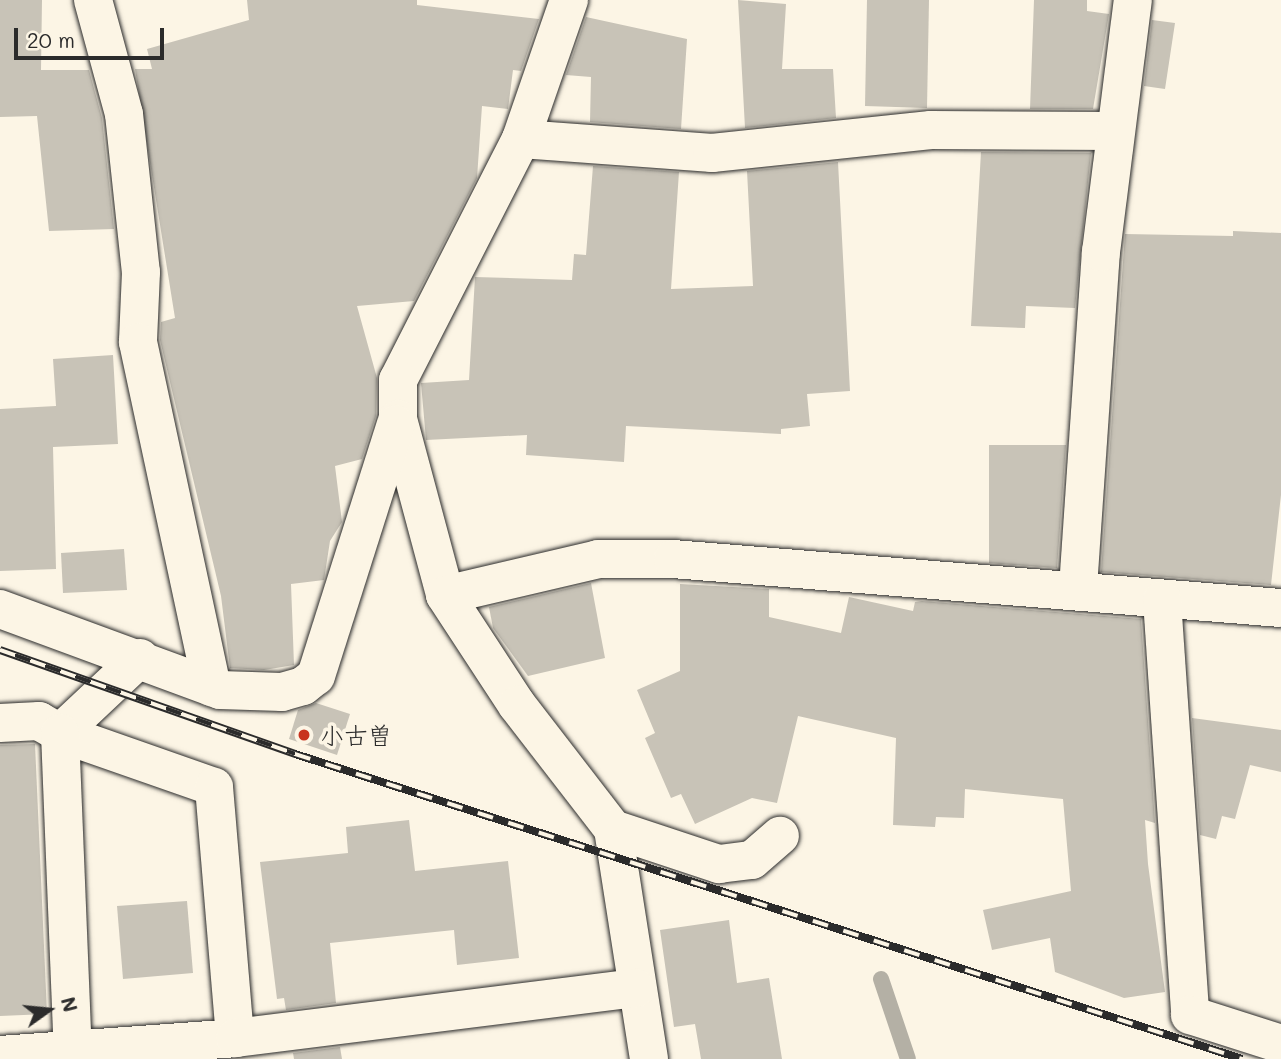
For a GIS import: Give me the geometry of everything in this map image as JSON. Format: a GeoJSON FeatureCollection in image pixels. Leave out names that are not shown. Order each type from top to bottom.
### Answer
{"type":"FeatureCollection","features":[{"type":"Feature","properties":{"kind":"street"},"geometry":{"type":"LineString","coordinates":[[93,0],[124,114],[141,272],[138,342],[212,687]]}},
{"type":"Feature","properties":{"kind":"street"},"geometry":{"type":"LineString","coordinates":[[569,0],[520,139],[398,380],[398,419],[445,595],[517,705],[614,829],[636,988],[649,1059]]}},
{"type":"Feature","properties":{"kind":"street"},"geometry":{"type":"LineString","coordinates":[[1078,588],[1115,131],[1133,0]]}},
{"type":"Feature","properties":{"kind":"street"},"geometry":{"type":"LineString","coordinates":[[520,139],[712,153],[931,130],[1115,131]]}},
{"type":"Feature","properties":{"kind":"street"},"geometry":{"type":"LineString","coordinates":[[0,609],[141,658],[212,687],[282,692],[316,676],[398,419]]}},
{"type":"Feature","properties":{"kind":"street"},"geometry":{"type":"LineString","coordinates":[[445,595],[598,559],[1078,588],[1163,600],[1281,608]]}},
{"type":"Feature","properties":{"kind":"street"},"geometry":{"type":"LineString","coordinates":[[1163,600],[1189,1015],[1281,1044]]}},
{"type":"Feature","properties":{"kind":"street"},"geometry":{"type":"LineString","coordinates":[[73,1051],[60,733],[141,658]]}},
{"type":"Feature","properties":{"kind":"street"},"geometry":{"type":"LineString","coordinates":[[0,723],[39,721],[60,733],[214,787],[235,1038]]}},
{"type":"Feature","properties":{"kind":"street"},"geometry":{"type":"LineString","coordinates":[[614,829],[719,864],[752,860],[780,836]]}},
{"type":"Feature","properties":{"kind":"street"},"geometry":{"type":"LineString","coordinates":[[0,1055],[235,1038],[636,988]]}},
{"type":"Feature","properties":{"kind":"building"},"geometry":{"type":"Polygon","coordinates":[[[0,0],[42,0],[41,70],[89,70],[102,118],[114,229],[49,231],[37,116],[0,117],[0,0]]]}},
{"type":"Feature","properties":{"kind":"building"},"geometry":{"type":"Polygon","coordinates":[[[247,0],[417,0],[417,5],[539,19],[521,71],[513,70],[508,109],[482,106],[477,178],[414,301],[357,306],[377,378],[376,416],[362,459],[335,466],[342,522],[330,541],[324,580],[291,584],[294,665],[264,670],[230,668],[221,596],[160,340],[161,322],[175,318],[135,69],[152,69],[147,49],[249,20],[247,0]]]}},
{"type":"Feature","properties":{"kind":"building"},"geometry":{"type":"Polygon","coordinates":[[[738,0],[786,4],[782,69],[833,69],[836,118],[745,128],[738,0]]]}},
{"type":"Feature","properties":{"kind":"building"},"geometry":{"type":"Polygon","coordinates":[[[867,0],[929,0],[927,108],[865,106],[867,0]]]}},
{"type":"Feature","properties":{"kind":"building"},"geometry":{"type":"Polygon","coordinates":[[[1034,0],[1087,0],[1087,11],[1109,14],[1093,109],[1030,109],[1034,0]]]}},
{"type":"Feature","properties":{"kind":"building"},"geometry":{"type":"Polygon","coordinates":[[[586,17],[687,39],[681,129],[590,122],[591,77],[566,75],[586,17]]]}},
{"type":"Feature","properties":{"kind":"building"},"geometry":{"type":"Polygon","coordinates":[[[1152,20],[1175,23],[1165,89],[1144,86],[1152,20]]]}},
{"type":"Feature","properties":{"kind":"building"},"geometry":{"type":"Polygon","coordinates":[[[981,152],[1091,153],[1075,308],[1026,306],[1025,328],[971,326],[981,152]]]}},
{"type":"Feature","properties":{"kind":"building"},"geometry":{"type":"Polygon","coordinates":[[[838,162],[850,391],[807,394],[810,426],[781,429],[781,434],[626,426],[624,462],[526,455],[527,435],[426,440],[421,383],[469,380],[475,277],[572,280],[574,254],[586,255],[593,166],[679,172],[671,289],[753,286],[747,171],[838,162]]]}},
{"type":"Feature","properties":{"kind":"building"},"geometry":{"type":"Polygon","coordinates":[[[1233,231],[1281,233],[1281,495],[1271,585],[1101,572],[1125,234],[1233,236],[1233,231]]]}},
{"type":"Feature","properties":{"kind":"building"},"geometry":{"type":"Polygon","coordinates":[[[113,355],[118,444],[53,447],[56,569],[0,571],[0,409],[56,406],[53,359],[113,355]]]}},
{"type":"Feature","properties":{"kind":"building"},"geometry":{"type":"Polygon","coordinates":[[[989,445],[1066,445],[1057,568],[989,563],[989,445]]]}},
{"type":"Feature","properties":{"kind":"building"},"geometry":{"type":"Polygon","coordinates":[[[124,549],[127,590],[63,593],[61,553],[124,549]]]}},
{"type":"Feature","properties":{"kind":"building"},"geometry":{"type":"Polygon","coordinates":[[[591,583],[605,658],[528,676],[493,628],[489,607],[591,583]]]}},
{"type":"Feature","properties":{"kind":"building"},"geometry":{"type":"Polygon","coordinates":[[[680,584],[769,589],[769,617],[841,633],[849,597],[913,611],[915,602],[922,601],[1141,619],[1155,823],[1145,820],[1148,864],[1165,992],[1124,998],[1055,972],[1050,938],[992,950],[983,910],[1071,891],[1063,799],[965,789],[964,818],[936,817],[935,827],[893,825],[896,738],[798,716],[777,803],[752,798],[695,824],[681,794],[671,798],[645,738],[655,733],[637,690],[680,671],[680,584]]]}},
{"type":"Feature","properties":{"kind":"building"},"geometry":{"type":"Polygon","coordinates":[[[316,703],[350,714],[337,755],[289,739],[298,710],[316,703]]]}},
{"type":"Feature","properties":{"kind":"building"},"geometry":{"type":"Polygon","coordinates":[[[1192,718],[1281,730],[1281,772],[1250,765],[1235,819],[1222,816],[1216,839],[1200,835],[1192,718]]]}},
{"type":"Feature","properties":{"kind":"building"},"geometry":{"type":"Polygon","coordinates":[[[35,744],[47,1014],[0,1016],[0,745],[35,744]]]}},
{"type":"Feature","properties":{"kind":"building"},"geometry":{"type":"Polygon","coordinates":[[[409,820],[415,871],[508,861],[519,958],[457,965],[454,930],[330,943],[336,1003],[286,1010],[284,998],[277,999],[260,862],[348,853],[346,827],[409,820]]]}},
{"type":"Feature","properties":{"kind":"building"},"geometry":{"type":"Polygon","coordinates":[[[187,901],[193,973],[123,979],[117,906],[187,901]]]}},
{"type":"Feature","properties":{"kind":"building"},"geometry":{"type":"Polygon","coordinates":[[[729,920],[737,983],[769,978],[782,1059],[701,1059],[695,1024],[674,1027],[660,930],[729,920]]]}},
{"type":"Feature","properties":{"kind":"building"},"geometry":{"type":"Polygon","coordinates":[[[340,1047],[342,1059],[294,1059],[293,1053],[340,1047]]]}},
{"type":"Feature","properties":{"kind":"waterway"},"geometry":{"type":"LineString","coordinates":[[881,979],[908,1059]]}},
{"type":"Feature","properties":{"kind":"railway"},"geometry":{"type":"LineString","coordinates":[[0,650],[295,754],[1242,1059]]}},
{"type":"Feature","properties":{"kind":"place","name":"小古曽"},"geometry":{"type":"Point","coordinates":[304,735]}}]}
